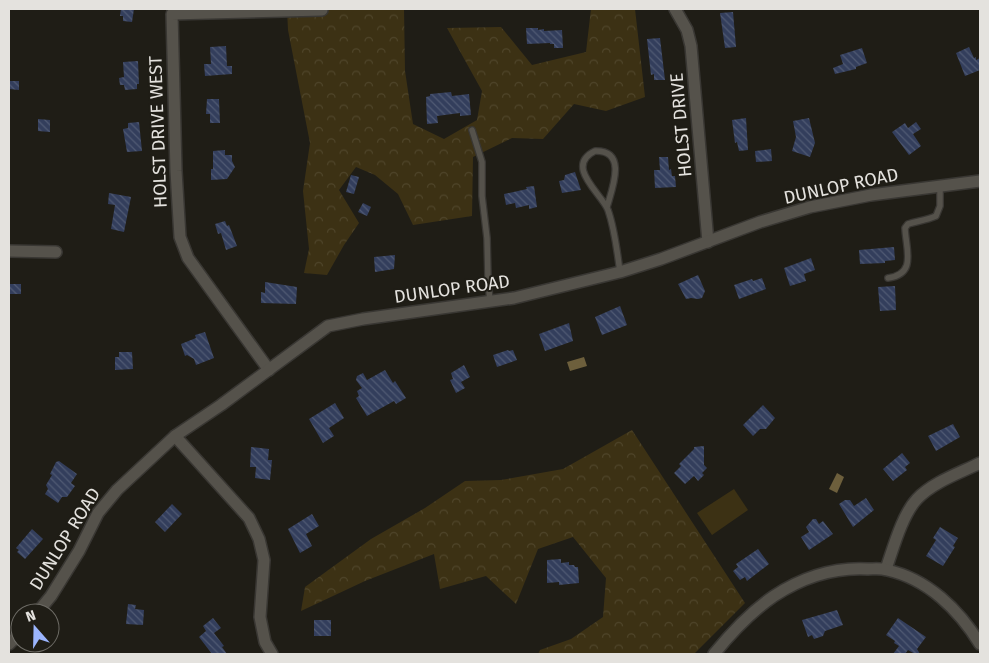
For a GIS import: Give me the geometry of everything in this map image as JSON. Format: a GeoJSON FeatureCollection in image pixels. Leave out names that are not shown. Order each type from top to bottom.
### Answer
{"type":"FeatureCollection","features":[{"type":"Feature","properties":{"kind":"street","name":"HOLST DRIVE"},"geometry":{"type":"LineString","coordinates":[[676,9],[686,30],[694,66],[708,242]]}},
{"type":"Feature","properties":{"kind":"street","name":"HOLST DRIVE WEST"},"geometry":{"type":"LineString","coordinates":[[269,370],[188,258],[180,237],[176,171],[172,14],[322,10]]}},
{"type":"Feature","properties":{"kind":"street","name":"DUNLOP ROAD"},"geometry":{"type":"LineString","coordinates":[[46,603],[79,551],[98,513],[117,490],[175,436],[328,326],[363,319],[514,298],[620,272],[760,222],[810,207],[871,194],[980,181]]}},
{"type":"Feature","properties":{"kind":"street"},"geometry":{"type":"LineString","coordinates":[[9,250],[56,252]]}},
{"type":"Feature","properties":{"kind":"street"},"geometry":{"type":"LineString","coordinates":[[175,436],[249,518],[259,539],[264,560],[260,617],[265,642],[272,654]]}},
{"type":"Feature","properties":{"kind":"street"},"geometry":{"type":"LineString","coordinates":[[886,569],[907,514],[916,500],[930,488],[980,463]]}},
{"type":"Feature","properties":{"kind":"street"},"geometry":{"type":"LineString","coordinates":[[714,654],[758,609],[775,595],[816,575],[834,570],[863,568],[886,569],[919,582],[956,611],[980,644]]}},
{"type":"Feature","properties":{"kind":"lane"},"geometry":{"type":"LineString","coordinates":[[472,130],[482,162],[481,184],[487,238],[490,302]]}},
{"type":"Feature","properties":{"kind":"lane"},"geometry":{"type":"LineString","coordinates":[[607,208],[613,187],[615,163],[613,157],[608,152],[595,151],[585,158],[585,176],[607,208],[617,245],[620,272]]}},
{"type":"Feature","properties":{"kind":"lane"},"geometry":{"type":"LineString","coordinates":[[888,278],[898,276],[905,271],[908,264],[906,228],[908,224],[918,220],[927,220],[936,216],[940,206],[940,186]]}},
{"type":"Feature","properties":{"kind":"green space"},"geometry":{"type":"Polygon","coordinates":[[[287,9],[404,9],[405,71],[413,124],[444,139],[477,120],[482,91],[447,28],[501,27],[532,65],[586,52],[591,9],[635,9],[645,97],[606,111],[574,104],[543,139],[512,138],[473,157],[472,216],[413,225],[398,194],[375,175],[356,167],[339,190],[359,223],[327,275],[304,273],[309,249],[303,191],[310,143],[288,30],[287,9]]]}},
{"type":"Feature","properties":{"kind":"green space"},"geometry":{"type":"Polygon","coordinates":[[[632,430],[745,603],[694,654],[538,654],[540,650],[571,639],[603,617],[606,578],[573,537],[538,549],[516,604],[486,576],[440,589],[434,554],[365,581],[301,611],[305,587],[371,539],[425,508],[465,481],[501,480],[563,469],[632,430]]]}},
{"type":"Feature","properties":{"kind":"green space"},"geometry":{"type":"Polygon","coordinates":[[[734,489],[748,510],[712,535],[697,513],[734,489]]]}},
{"type":"Feature","properties":{"kind":"shaded area"},"geometry":{"type":"Polygon","coordinates":[[[584,357],[587,366],[570,371],[567,362],[584,357]]]}},
{"type":"Feature","properties":{"kind":"shaded area"},"geometry":{"type":"Polygon","coordinates":[[[837,473],[844,477],[837,493],[829,489],[837,473]]]}},
{"type":"Feature","properties":{"kind":"building"},"geometry":{"type":"Polygon","coordinates":[[[121,9],[134,9],[132,22],[123,21],[123,16],[120,16],[121,9]]]}},
{"type":"Feature","properties":{"kind":"building"},"geometry":{"type":"Polygon","coordinates":[[[733,12],[736,47],[725,48],[720,13],[733,12]]]}},
{"type":"Feature","properties":{"kind":"building"},"geometry":{"type":"Polygon","coordinates":[[[526,28],[544,29],[544,31],[562,30],[563,48],[554,48],[554,44],[550,43],[527,44],[526,28]]]}},
{"type":"Feature","properties":{"kind":"building"},"geometry":{"type":"Polygon","coordinates":[[[660,38],[665,80],[654,80],[654,74],[651,75],[647,39],[660,38]]]}},
{"type":"Feature","properties":{"kind":"building"},"geometry":{"type":"Polygon","coordinates":[[[226,46],[227,66],[232,66],[232,74],[205,76],[204,64],[211,64],[210,47],[226,46]]]}},
{"type":"Feature","properties":{"kind":"building"},"geometry":{"type":"Polygon","coordinates":[[[969,47],[976,60],[980,58],[980,70],[965,76],[956,53],[969,47]]]}},
{"type":"Feature","properties":{"kind":"building"},"geometry":{"type":"Polygon","coordinates":[[[862,48],[867,63],[856,67],[856,69],[835,74],[833,68],[843,64],[840,55],[862,48]]]}},
{"type":"Feature","properties":{"kind":"building"},"geometry":{"type":"Polygon","coordinates":[[[138,61],[139,84],[137,84],[137,89],[125,90],[124,85],[120,85],[119,78],[124,77],[123,62],[138,61]]]}},
{"type":"Feature","properties":{"kind":"building"},"geometry":{"type":"Polygon","coordinates":[[[9,81],[19,81],[19,90],[9,89],[9,81]]]}},
{"type":"Feature","properties":{"kind":"building"},"geometry":{"type":"Polygon","coordinates":[[[451,92],[452,96],[469,94],[471,115],[460,116],[460,113],[437,116],[438,123],[427,124],[426,97],[430,96],[430,94],[451,92]]]}},
{"type":"Feature","properties":{"kind":"building"},"geometry":{"type":"Polygon","coordinates":[[[207,99],[219,99],[220,123],[210,123],[210,114],[206,114],[207,99]]]}},
{"type":"Feature","properties":{"kind":"building"},"geometry":{"type":"Polygon","coordinates":[[[746,118],[748,150],[739,151],[737,142],[735,143],[732,120],[746,118]]]}},
{"type":"Feature","properties":{"kind":"building"},"geometry":{"type":"Polygon","coordinates":[[[809,118],[815,143],[810,157],[792,151],[796,137],[793,121],[809,118]]]}},
{"type":"Feature","properties":{"kind":"building"},"geometry":{"type":"Polygon","coordinates":[[[38,119],[50,120],[50,132],[38,131],[38,119]]]}},
{"type":"Feature","properties":{"kind":"building"},"geometry":{"type":"Polygon","coordinates":[[[139,122],[142,151],[127,152],[123,129],[128,128],[128,123],[139,122]]]}},
{"type":"Feature","properties":{"kind":"building"},"geometry":{"type":"Polygon","coordinates":[[[916,122],[921,129],[913,134],[921,146],[909,155],[892,132],[905,123],[908,128],[916,122]]]}},
{"type":"Feature","properties":{"kind":"building"},"geometry":{"type":"Polygon","coordinates":[[[771,149],[772,161],[756,162],[755,151],[771,149]]]}},
{"type":"Feature","properties":{"kind":"building"},"geometry":{"type":"Polygon","coordinates":[[[225,150],[225,155],[232,155],[235,167],[227,179],[211,180],[213,151],[225,150]]]}},
{"type":"Feature","properties":{"kind":"building"},"geometry":{"type":"Polygon","coordinates":[[[659,157],[668,157],[669,170],[671,169],[672,176],[675,176],[676,187],[655,188],[654,170],[660,170],[659,157]]]}},
{"type":"Feature","properties":{"kind":"building"},"geometry":{"type":"Polygon","coordinates":[[[575,172],[581,190],[562,193],[559,181],[564,180],[565,175],[575,172]]]}},
{"type":"Feature","properties":{"kind":"building"},"geometry":{"type":"Polygon","coordinates":[[[351,175],[359,177],[354,194],[346,192],[351,175]]]}},
{"type":"Feature","properties":{"kind":"building"},"geometry":{"type":"Polygon","coordinates":[[[534,186],[537,207],[529,209],[529,205],[516,208],[515,203],[506,205],[504,194],[534,186]]]}},
{"type":"Feature","properties":{"kind":"building"},"geometry":{"type":"Polygon","coordinates":[[[109,193],[131,197],[124,232],[111,229],[115,205],[108,204],[109,193]]]}},
{"type":"Feature","properties":{"kind":"building"},"geometry":{"type":"Polygon","coordinates":[[[363,203],[371,207],[367,216],[358,212],[363,203]]]}},
{"type":"Feature","properties":{"kind":"building"},"geometry":{"type":"Polygon","coordinates":[[[225,221],[227,226],[229,225],[237,246],[226,250],[221,233],[218,234],[215,224],[225,221]]]}},
{"type":"Feature","properties":{"kind":"building"},"geometry":{"type":"Polygon","coordinates":[[[894,247],[895,260],[885,261],[885,263],[860,264],[859,250],[894,247]]]}},
{"type":"Feature","properties":{"kind":"building"},"geometry":{"type":"Polygon","coordinates":[[[395,255],[394,269],[375,272],[374,257],[395,255]]]}},
{"type":"Feature","properties":{"kind":"building"},"geometry":{"type":"Polygon","coordinates":[[[811,258],[815,270],[804,274],[806,281],[790,286],[784,268],[811,258]]]}},
{"type":"Feature","properties":{"kind":"building"},"geometry":{"type":"Polygon","coordinates":[[[698,275],[705,291],[702,298],[686,299],[678,284],[698,275]]]}},
{"type":"Feature","properties":{"kind":"building"},"geometry":{"type":"Polygon","coordinates":[[[762,278],[766,289],[739,299],[734,285],[762,278]]]}},
{"type":"Feature","properties":{"kind":"building"},"geometry":{"type":"Polygon","coordinates":[[[265,282],[297,287],[296,304],[261,303],[261,292],[265,293],[265,282]]]}},
{"type":"Feature","properties":{"kind":"building"},"geometry":{"type":"Polygon","coordinates":[[[9,284],[21,284],[21,294],[9,294],[9,284]]]}},
{"type":"Feature","properties":{"kind":"building"},"geometry":{"type":"Polygon","coordinates":[[[895,286],[896,310],[880,311],[878,287],[895,286]]]}},
{"type":"Feature","properties":{"kind":"building"},"geometry":{"type":"Polygon","coordinates":[[[620,306],[627,325],[602,335],[595,317],[620,306]]]}},
{"type":"Feature","properties":{"kind":"building"},"geometry":{"type":"Polygon","coordinates":[[[569,323],[573,341],[545,351],[539,334],[569,323]]]}},
{"type":"Feature","properties":{"kind":"building"},"geometry":{"type":"Polygon","coordinates":[[[205,332],[214,358],[196,365],[194,359],[187,355],[185,356],[181,344],[196,338],[195,335],[205,332]]]}},
{"type":"Feature","properties":{"kind":"building"},"geometry":{"type":"Polygon","coordinates":[[[513,350],[517,360],[497,367],[493,355],[513,350]]]}},
{"type":"Feature","properties":{"kind":"building"},"geometry":{"type":"Polygon","coordinates":[[[119,352],[132,352],[133,369],[115,370],[115,357],[119,357],[119,352]]]}},
{"type":"Feature","properties":{"kind":"building"},"geometry":{"type":"Polygon","coordinates":[[[464,365],[470,377],[461,382],[465,388],[456,393],[450,380],[453,379],[451,373],[464,365]]]}},
{"type":"Feature","properties":{"kind":"building"},"geometry":{"type":"Polygon","coordinates":[[[385,370],[406,398],[396,404],[394,401],[367,416],[356,398],[359,396],[357,391],[362,388],[356,380],[357,376],[363,373],[367,380],[385,370]]]}},
{"type":"Feature","properties":{"kind":"building"},"geometry":{"type":"Polygon","coordinates":[[[335,403],[344,418],[329,428],[334,436],[323,443],[309,419],[335,403]]]}},
{"type":"Feature","properties":{"kind":"building"},"geometry":{"type":"Polygon","coordinates":[[[763,405],[775,418],[766,429],[760,429],[753,436],[743,425],[763,405]]]}},
{"type":"Feature","properties":{"kind":"building"},"geometry":{"type":"Polygon","coordinates":[[[953,424],[960,437],[936,451],[928,436],[953,424]]]}},
{"type":"Feature","properties":{"kind":"building"},"geometry":{"type":"Polygon","coordinates":[[[704,446],[704,465],[707,468],[702,473],[704,475],[698,481],[694,476],[685,484],[674,473],[681,466],[679,464],[694,447],[704,446]]]}},
{"type":"Feature","properties":{"kind":"building"},"geometry":{"type":"Polygon","coordinates":[[[251,447],[269,449],[268,460],[272,460],[270,480],[255,478],[256,467],[250,467],[251,447]]]}},
{"type":"Feature","properties":{"kind":"building"},"geometry":{"type":"Polygon","coordinates":[[[902,453],[910,463],[905,467],[907,470],[893,481],[883,469],[902,453]]]}},
{"type":"Feature","properties":{"kind":"building"},"geometry":{"type":"Polygon","coordinates":[[[59,461],[77,474],[71,483],[75,486],[67,497],[62,497],[58,503],[45,494],[48,489],[46,485],[52,475],[50,474],[56,462],[59,461]]]}},
{"type":"Feature","properties":{"kind":"building"},"geometry":{"type":"Polygon","coordinates":[[[866,498],[874,510],[853,527],[839,504],[845,500],[850,500],[854,506],[866,498]]]}},
{"type":"Feature","properties":{"kind":"building"},"geometry":{"type":"Polygon","coordinates":[[[172,504],[182,514],[165,532],[155,522],[172,504]]]}},
{"type":"Feature","properties":{"kind":"building"},"geometry":{"type":"Polygon","coordinates":[[[312,514],[319,526],[306,534],[312,546],[300,553],[288,529],[312,514]]]}},
{"type":"Feature","properties":{"kind":"building"},"geometry":{"type":"Polygon","coordinates":[[[813,519],[816,519],[819,524],[823,521],[833,534],[809,550],[801,537],[809,532],[806,527],[813,519]]]}},
{"type":"Feature","properties":{"kind":"building"},"geometry":{"type":"Polygon","coordinates":[[[940,527],[958,538],[953,546],[955,547],[943,566],[926,556],[936,540],[933,538],[940,527]]]}},
{"type":"Feature","properties":{"kind":"building"},"geometry":{"type":"Polygon","coordinates":[[[32,529],[43,539],[25,559],[17,552],[19,550],[16,548],[32,529]]]}},
{"type":"Feature","properties":{"kind":"building"},"geometry":{"type":"Polygon","coordinates":[[[758,549],[769,564],[747,581],[745,577],[740,580],[733,571],[738,567],[736,564],[758,549]]]}},
{"type":"Feature","properties":{"kind":"building"},"geometry":{"type":"Polygon","coordinates":[[[561,559],[561,563],[569,562],[569,565],[578,567],[579,583],[559,585],[559,582],[547,583],[547,560],[561,559]]]}},
{"type":"Feature","properties":{"kind":"building"},"geometry":{"type":"Polygon","coordinates":[[[128,604],[136,605],[135,609],[144,610],[143,625],[126,624],[128,604]]]}},
{"type":"Feature","properties":{"kind":"building"},"geometry":{"type":"Polygon","coordinates":[[[837,610],[843,625],[825,631],[823,636],[814,639],[812,635],[808,637],[802,620],[837,610]]]}},
{"type":"Feature","properties":{"kind":"building"},"geometry":{"type":"Polygon","coordinates":[[[213,618],[221,628],[214,633],[224,646],[222,647],[227,654],[212,654],[199,637],[206,631],[203,626],[213,618]]]}},
{"type":"Feature","properties":{"kind":"building"},"geometry":{"type":"Polygon","coordinates":[[[898,618],[926,637],[917,649],[920,654],[915,654],[908,650],[905,654],[893,654],[899,646],[886,635],[898,618]]]}},
{"type":"Feature","properties":{"kind":"building"},"geometry":{"type":"Polygon","coordinates":[[[314,620],[331,620],[331,636],[314,636],[314,620]]]}}]}
